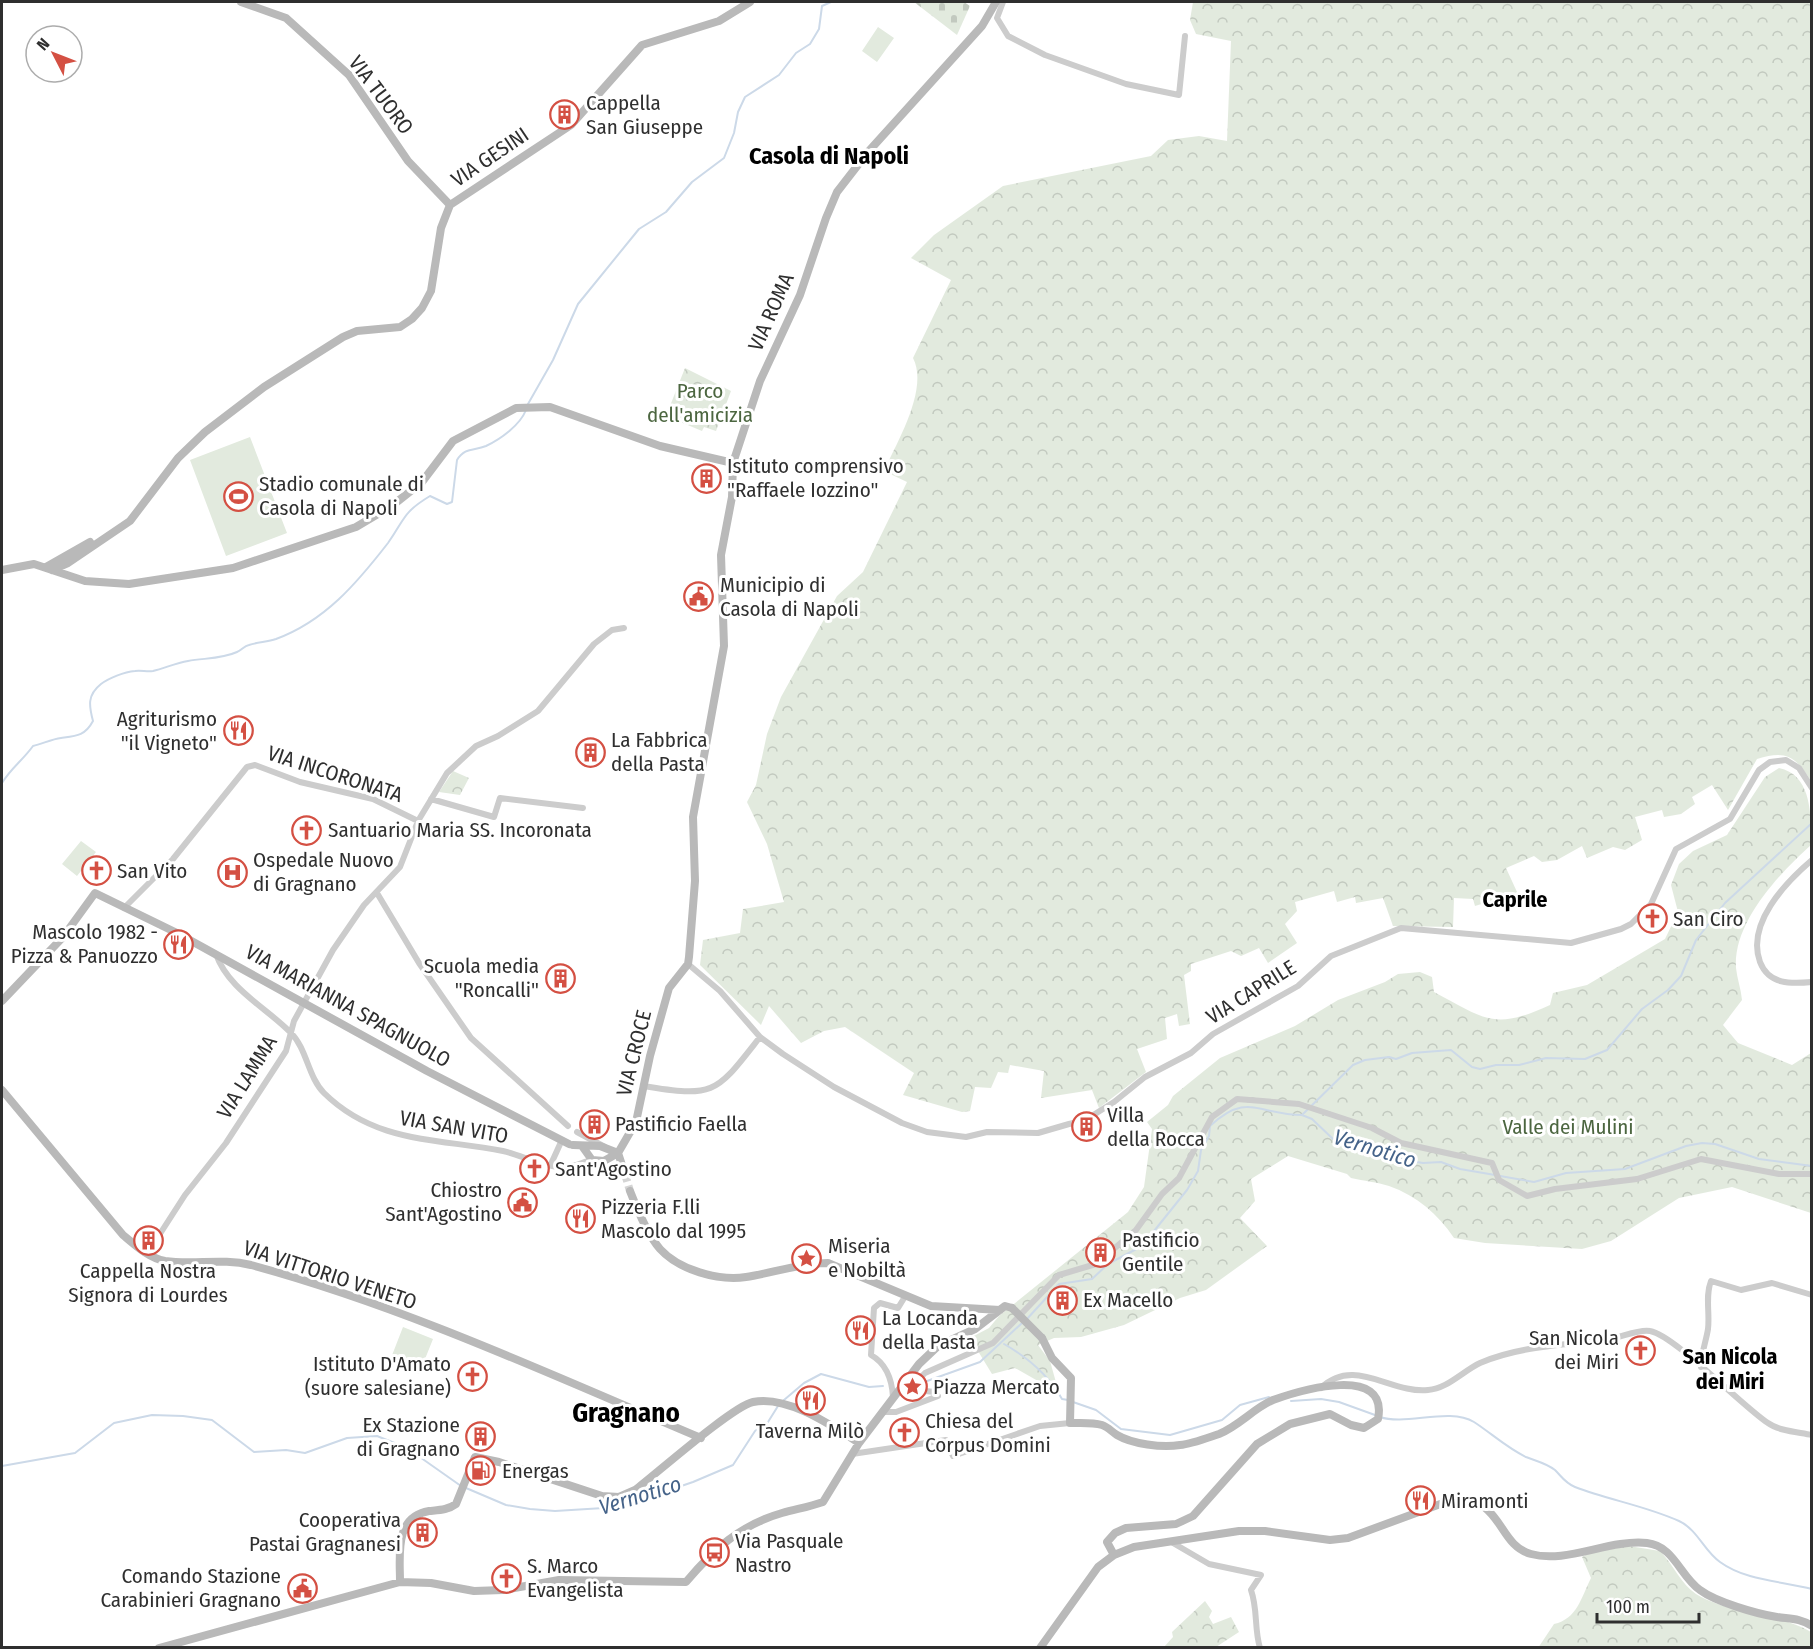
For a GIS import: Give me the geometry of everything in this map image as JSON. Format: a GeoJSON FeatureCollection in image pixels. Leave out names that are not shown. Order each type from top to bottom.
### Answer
{"type":"FeatureCollection","features":[{"type":"Feature","properties":{"kind":"street","name":"VIA TUORO"},"geometry":{"type":"LineString","coordinates":[[241,2],[286,18],[349,75],[408,161],[450,205]]}},
{"type":"Feature","properties":{"kind":"street","name":"VIA GESINI"},"geometry":{"type":"LineString","coordinates":[[139,511],[178,458],[206,432],[264,387],[343,337],[357,331],[400,327],[412,319],[422,308],[431,291],[441,228],[450,205],[571,125],[642,45],[719,21],[750,2]]}},
{"type":"Feature","properties":{"kind":"street","name":"VIA ROMA"},"geometry":{"type":"LineString","coordinates":[[688,964],[695,881],[693,817],[724,646],[721,555],[732,497],[733,463],[760,381],[801,295],[826,218],[837,192],[868,152],[982,26],[996,2]]}},
{"type":"Feature","properties":{"kind":"street"},"geometry":{"type":"LineString","coordinates":[[1003,2],[997,18],[1008,36],[1088,72],[1163,93],[1179,95],[1185,36]]}},
{"type":"Feature","properties":{"kind":"street"},"geometry":{"type":"LineString","coordinates":[[34,564],[85,580],[129,584],[233,568],[356,527],[393,505],[422,482],[453,441],[516,408],[550,407],[660,446],[733,463]]}},
{"type":"Feature","properties":{"kind":"street"},"geometry":{"type":"LineString","coordinates":[[49,569],[68,563],[139,511]]}},
{"type":"Feature","properties":{"kind":"street"},"geometry":{"type":"LineString","coordinates":[[2,570],[34,564],[65,554],[139,511]]}},
{"type":"Feature","properties":{"kind":"street"},"geometry":{"type":"LineString","coordinates":[[49,569],[65,554]]}},
{"type":"Feature","properties":{"kind":"street","name":"VIA LAMMA"},"geometry":{"type":"LineString","coordinates":[[147,1254],[185,1195],[226,1143],[286,1051],[294,1021],[339,941],[364,905],[400,867],[418,821],[447,773],[476,746],[513,728],[538,711],[594,644],[612,630],[624,628]]}},
{"type":"Feature","properties":{"kind":"street","name":"VIA CAPRILE"},"geometry":{"type":"LineString","coordinates":[[1087,1119],[1114,1102],[1145,1077],[1191,1053],[1212,1034],[1298,986],[1331,956],[1401,928],[1571,943],[1622,929],[1631,924],[1651,904],[1676,849],[1730,819],[1759,770],[1770,762],[1786,760],[1800,768],[1812,788]]}},
{"type":"Feature","properties":{"kind":"street","name":"VIA INCORONATA"},"geometry":{"type":"LineString","coordinates":[[124,908],[173,859],[247,767],[255,765],[300,782],[373,799],[418,821]]}},
{"type":"Feature","properties":{"kind":"street"},"geometry":{"type":"LineString","coordinates":[[431,799],[494,817],[500,798],[583,808]]}},
{"type":"Feature","properties":{"kind":"street"},"geometry":{"type":"LineString","coordinates":[[1812,860],[1794,875],[1761,922],[1756,951],[1763,969],[1770,977],[1792,984],[1812,982]]}},
{"type":"Feature","properties":{"kind":"street","name":"VIA MARIANNA SPAGNUOLO"},"geometry":{"type":"LineString","coordinates":[[2,1001],[63,937],[94,893],[216,954],[571,1144]]}},
{"type":"Feature","properties":{"kind":"street"},"geometry":{"type":"LineString","coordinates":[[377,893],[419,963],[471,1038],[568,1126]]}},
{"type":"Feature","properties":{"kind":"street","name":"VIA SAN VITO"},"geometry":{"type":"LineString","coordinates":[[216,954],[226,974],[241,990],[292,1034],[318,1086],[342,1107],[375,1128],[426,1142],[503,1151],[568,1167],[592,1160]]}},
{"type":"Feature","properties":{"kind":"street"},"geometry":{"type":"LineString","coordinates":[[688,964],[720,991],[760,1037],[834,1088],[902,1123],[927,1132],[966,1137],[987,1132],[1038,1133],[1069,1124]]}},
{"type":"Feature","properties":{"kind":"street","name":"VIA CROCE"},"geometry":{"type":"LineString","coordinates":[[618,1153],[636,1122],[643,1086],[669,988],[688,964]]}},
{"type":"Feature","properties":{"kind":"street"},"geometry":{"type":"LineString","coordinates":[[643,1086],[684,1091],[702,1091],[717,1087],[730,1076],[760,1037]]}},
{"type":"Feature","properties":{"kind":"street","name":"VIA VITTORIO VENETO"},"geometry":{"type":"LineString","coordinates":[[2,1089],[123,1235],[147,1254],[164,1261],[238,1262],[342,1294],[520,1362],[701,1438]]}},
{"type":"Feature","properties":{"kind":"street"},"geometry":{"type":"LineString","coordinates":[[885,1412],[896,1412],[938,1396],[935,1392],[925,1391],[920,1378],[925,1373],[993,1343],[1059,1275],[1096,1264],[1137,1230],[1162,1194],[1179,1178],[1212,1117],[1237,1099],[1307,1107],[1372,1128],[1401,1143],[1492,1163],[1499,1180],[1527,1196],[1555,1189],[1637,1179],[1701,1159],[1779,1174],[1812,1174]]}},
{"type":"Feature","properties":{"kind":"street"},"geometry":{"type":"LineString","coordinates":[[577,1132],[602,1143],[608,1149]]}},
{"type":"Feature","properties":{"kind":"street"},"geometry":{"type":"LineString","coordinates":[[571,1144],[608,1149],[618,1153],[625,1174]]}},
{"type":"Feature","properties":{"kind":"street"},"geometry":{"type":"LineString","coordinates":[[571,1144],[592,1160],[604,1161],[618,1153]]}},
{"type":"Feature","properties":{"kind":"street"},"geometry":{"type":"LineString","coordinates":[[551,1164],[571,1144]]}},
{"type":"Feature","properties":{"kind":"street"},"geometry":{"type":"LineString","coordinates":[[630,1191],[660,1249],[700,1273],[729,1278],[744,1277],[815,1263],[828,1263],[938,1307],[1000,1310]]}},
{"type":"Feature","properties":{"kind":"street"},"geometry":{"type":"LineString","coordinates":[[1701,1367],[1701,1353],[1708,1328],[1706,1312],[1711,1281],[1741,1290],[1773,1283],[1812,1295]]}},
{"type":"Feature","properties":{"kind":"street"},"geometry":{"type":"LineString","coordinates":[[893,1399],[886,1369],[871,1355],[874,1308],[880,1303],[898,1308],[906,1295]]}},
{"type":"Feature","properties":{"kind":"street"},"geometry":{"type":"LineString","coordinates":[[159,1647],[400,1582],[431,1583],[472,1591],[503,1590],[559,1580],[686,1582],[707,1556],[734,1534],[781,1513],[823,1502],[859,1443],[885,1412],[905,1382],[938,1346],[980,1325],[1005,1306],[1012,1308],[1042,1338],[1052,1358],[1071,1378],[1070,1423]]}},
{"type":"Feature","properties":{"kind":"street"},"geometry":{"type":"LineString","coordinates":[[973,1310],[978,1312],[980,1325]]}},
{"type":"Feature","properties":{"kind":"street"},"geometry":{"type":"LineString","coordinates":[[1321,1388],[1335,1377],[1350,1373],[1369,1376],[1397,1388],[1431,1390],[1481,1363],[1565,1342],[1611,1338],[1650,1331],[1670,1342],[1770,1425],[1812,1435]]}},
{"type":"Feature","properties":{"kind":"street"},"geometry":{"type":"LineString","coordinates":[[852,1454],[946,1440],[952,1456],[1040,1426],[1070,1423],[1100,1425],[1122,1437],[1138,1441],[1166,1446],[1181,1445],[1229,1429],[1273,1401],[1321,1388],[1339,1384],[1366,1388],[1376,1394],[1380,1407],[1378,1419],[1364,1428],[1323,1414],[1290,1424],[1273,1433],[1245,1455],[1193,1516],[1176,1524],[1138,1526],[1115,1533],[1107,1542],[1114,1555]]}},
{"type":"Feature","properties":{"kind":"street"},"geometry":{"type":"LineString","coordinates":[[400,1582],[401,1535],[405,1526],[418,1514],[450,1509],[459,1496],[474,1457],[499,1462],[602,1496],[620,1497],[635,1490],[750,1402],[769,1402],[813,1414],[859,1443]]}},
{"type":"Feature","properties":{"kind":"street"},"geometry":{"type":"LineString","coordinates":[[1040,1647],[1098,1567],[1114,1555],[1134,1547],[1173,1543],[1239,1531],[1265,1531],[1330,1540],[1347,1538],[1454,1499],[1470,1498],[1483,1504],[1525,1553],[1540,1557],[1618,1544],[1659,1545],[1670,1554],[1690,1582],[1701,1591],[1717,1599],[1777,1617],[1793,1617],[1812,1626]]}},
{"type":"Feature","properties":{"kind":"street"},"geometry":{"type":"LineString","coordinates":[[1173,1543],[1209,1564],[1261,1575],[1251,1590],[1257,1613],[1255,1627],[1260,1647]]}},
{"type":"Feature","properties":{"kind":"green space"},"geometry":{"type":"Polygon","coordinates":[[[914,2],[964,2],[970,6],[957,35],[914,2]]]}},
{"type":"Feature","properties":{"kind":"green space"},"geometry":{"type":"Polygon","coordinates":[[[1193,2],[1811,2],[1811,781],[1800,766],[1789,757],[1775,755],[1757,759],[1728,810],[1712,785],[1692,797],[1695,804],[1681,814],[1664,817],[1662,810],[1635,817],[1642,840],[1625,850],[1613,847],[1587,858],[1582,846],[1557,860],[1542,862],[1534,856],[1506,868],[1523,905],[1515,906],[1501,901],[1475,906],[1473,899],[1454,898],[1453,927],[1393,926],[1383,898],[1356,903],[1355,897],[1337,902],[1334,891],[1295,902],[1297,911],[1285,924],[1297,943],[1268,963],[1259,948],[1241,956],[1231,951],[1191,964],[1191,971],[1184,975],[1190,1024],[1179,1026],[1177,1014],[1165,1018],[1167,1039],[1137,1049],[1146,1072],[1099,1108],[1092,1090],[1041,1098],[1044,1071],[1010,1065],[1008,1073],[998,1072],[991,1088],[975,1087],[970,1111],[962,1112],[903,1095],[914,1073],[845,1027],[824,1031],[801,1043],[769,1006],[761,1025],[700,965],[703,940],[740,933],[743,909],[784,902],[767,844],[747,802],[756,785],[767,734],[781,697],[837,596],[863,572],[907,482],[884,471],[903,431],[914,400],[917,371],[913,358],[951,280],[911,258],[934,235],[1003,186],[1151,156],[1168,140],[1199,136],[1227,141],[1231,41],[1196,34],[1190,20],[1193,2]]]}},
{"type":"Feature","properties":{"kind":"green space"},"geometry":{"type":"Polygon","coordinates":[[[878,27],[894,38],[877,62],[862,51],[878,27]]]}},
{"type":"Feature","properties":{"kind":"green space","name":"Parco dell'amicizia"},"geometry":{"type":"Polygon","coordinates":[[[685,368],[731,391],[716,431],[704,427],[702,431],[666,416],[685,368]]]}},
{"type":"Feature","properties":{"kind":"green space","name":"Stadio comunale di Casola di Napoli"},"geometry":{"type":"Polygon","coordinates":[[[250,437],[287,533],[226,556],[190,460],[250,437]]]}},
{"type":"Feature","properties":{"kind":"green space","name":"Valle dei Mulini"},"geometry":{"type":"Polygon","coordinates":[[[1779,768],[1790,772],[1804,788],[1810,811],[1811,845],[1773,884],[1750,916],[1737,951],[1736,968],[1742,1000],[1723,1025],[1738,1043],[1792,1065],[1811,1053],[1811,1213],[1732,1187],[1679,1198],[1611,1241],[1582,1249],[1485,1243],[1454,1238],[1426,1207],[1399,1190],[1351,1178],[1347,1174],[1288,1156],[1251,1179],[1255,1201],[1240,1218],[1267,1246],[1206,1290],[1180,1298],[1124,1325],[1081,1337],[1054,1338],[1038,1345],[1050,1361],[1059,1393],[1015,1368],[992,1374],[970,1338],[989,1328],[999,1316],[1128,1212],[1144,1187],[1152,1129],[1147,1122],[1168,1105],[1173,1096],[1220,1058],[1295,1026],[1338,1000],[1385,982],[1398,974],[1420,972],[1432,977],[1434,992],[1478,1015],[1490,1018],[1515,1018],[1550,1005],[1553,993],[1587,985],[1665,939],[1678,912],[1671,885],[1679,864],[1693,851],[1727,835],[1765,777],[1779,768]]]}},
{"type":"Feature","properties":{"kind":"green space"},"geometry":{"type":"Polygon","coordinates":[[[453,771],[469,778],[460,795],[439,792],[453,771]]]}},
{"type":"Feature","properties":{"kind":"green space"},"geometry":{"type":"Polygon","coordinates":[[[81,841],[96,852],[77,876],[62,864],[81,841]]]}},
{"type":"Feature","properties":{"kind":"green space"},"geometry":{"type":"Polygon","coordinates":[[[403,1327],[433,1339],[419,1374],[389,1363],[403,1327]]]}},
{"type":"Feature","properties":{"kind":"green space"},"geometry":{"type":"Polygon","coordinates":[[[1629,1546],[1660,1551],[1691,1590],[1710,1601],[1797,1625],[1811,1632],[1811,1647],[1538,1648],[1554,1624],[1568,1618],[1581,1600],[1591,1578],[1582,1557],[1589,1553],[1629,1546]]]}},
{"type":"Feature","properties":{"kind":"green space"},"geometry":{"type":"Polygon","coordinates":[[[1205,1601],[1212,1611],[1209,1617],[1213,1624],[1231,1617],[1239,1632],[1216,1647],[1164,1647],[1173,1637],[1172,1632],[1205,1601]]]}},
{"type":"Feature","properties":{"kind":"waterway"},"geometry":{"type":"LineString","coordinates":[[528,404],[553,360],[578,304],[639,229],[666,212],[692,182],[724,158],[745,97],[779,75],[796,53],[810,44],[819,29],[822,6],[831,2]]}},
{"type":"Feature","properties":{"kind":"waterway"},"geometry":{"type":"LineString","coordinates":[[2,783],[33,746],[54,739],[76,736],[87,730],[93,721],[90,706],[93,692],[108,680],[131,672],[153,671],[184,662],[231,654],[247,646],[276,639],[310,622],[352,586],[414,507],[430,496],[447,504],[452,502],[457,460],[460,456],[467,451],[486,446],[504,435],[515,426],[526,410]]}},
{"type":"Feature","properties":{"kind":"waterway"},"geometry":{"type":"LineString","coordinates":[[1302,1115],[1353,1065],[1365,1060],[1389,1057],[1396,1059],[1412,1053],[1451,1050],[1472,1067],[1480,1069],[1496,1065],[1519,1065],[1546,1058],[1585,1059],[1607,1050],[1642,1009],[1668,990],[1681,976],[1696,940],[1725,903],[1812,823]]}},
{"type":"Feature","properties":{"kind":"waterway","name":"Vernotico"},"geometry":{"type":"LineString","coordinates":[[1026,1320],[1059,1284],[1092,1279],[1108,1264],[1142,1246],[1187,1190],[1198,1171],[1201,1150],[1209,1136],[1210,1126],[1223,1115],[1234,1110],[1254,1107],[1302,1115],[1312,1119],[1333,1139],[1340,1142],[1362,1145],[1378,1153],[1405,1160],[1423,1163],[1441,1162],[1460,1169],[1495,1175]]}},
{"type":"Feature","properties":{"kind":"waterway","name":"Vernotico"},"geometry":{"type":"LineString","coordinates":[[1500,1176],[1534,1182],[1566,1173],[1625,1169],[1686,1146],[1702,1143],[1715,1144],[1759,1159],[1812,1166]]}},
{"type":"Feature","properties":{"kind":"waterway","name":"Vernotico"},"geometry":{"type":"LineString","coordinates":[[916,1385],[980,1362],[1022,1323]]}},
{"type":"Feature","properties":{"kind":"waterway"},"geometry":{"type":"LineString","coordinates":[[1004,1344],[1037,1368],[1062,1399],[1068,1400]]}},
{"type":"Feature","properties":{"kind":"waterway","name":"Vernotico"},"geometry":{"type":"LineString","coordinates":[[784,1400],[804,1383],[821,1374],[869,1387],[883,1386]]}},
{"type":"Feature","properties":{"kind":"waterway"},"geometry":{"type":"LineString","coordinates":[[1073,1402],[1096,1410],[1121,1429],[1170,1435],[1222,1420],[1240,1405],[1269,1397]]}},
{"type":"Feature","properties":{"kind":"waterway"},"geometry":{"type":"LineString","coordinates":[[1291,1401],[1321,1399],[1339,1402],[1375,1415]]}},
{"type":"Feature","properties":{"kind":"waterway","name":"Vernotico"},"geometry":{"type":"LineString","coordinates":[[466,1488],[506,1505],[530,1509],[555,1511],[620,1507],[693,1482],[733,1465],[755,1431],[768,1422],[778,1406]]}},
{"type":"Feature","properties":{"kind":"waterway","name":"Vernotico"},"geometry":{"type":"LineString","coordinates":[[2,1466],[75,1453],[114,1423],[152,1415],[183,1416],[212,1420],[254,1452],[286,1450],[305,1453],[347,1438],[377,1436],[407,1448],[461,1486]]}},
{"type":"Feature","properties":{"kind":"waterway"},"geometry":{"type":"LineString","coordinates":[[1380,1417],[1390,1419],[1440,1416],[1464,1418],[1474,1422],[1526,1457],[1552,1468],[1572,1485],[1679,1521],[1691,1530],[1714,1557],[1730,1568],[1753,1577],[1812,1589]]}},
{"type":"Feature","properties":{"kind":"tunnel"},"geometry":{"type":"LineString","coordinates":[[1069,1124],[1087,1119]]}},
{"type":"Feature","properties":{"kind":"tunnel"},"geometry":{"type":"LineString","coordinates":[[625,1174],[630,1191]]}},
{"type":"Feature","properties":{"kind":"place","name":"Cappella San Giuseppe"},"geometry":{"type":"Point","coordinates":[565,115]}},
{"type":"Feature","properties":{"kind":"place","name":"Istituto comprensivo \"Raffaele Iozzino\""},"geometry":{"type":"Point","coordinates":[706,478]}},
{"type":"Feature","properties":{"kind":"place","name":"Stadio comunale di Casola di Napoli"},"geometry":{"type":"Point","coordinates":[238,496]}},
{"type":"Feature","properties":{"kind":"place","name":"Municipio di Casola di Napoli"},"geometry":{"type":"Point","coordinates":[699,597]}},
{"type":"Feature","properties":{"kind":"place","name":"Agriturismo \"il Vigneto\""},"geometry":{"type":"Point","coordinates":[238,731]}},
{"type":"Feature","properties":{"kind":"place","name":"La Fabbrica della Pasta"},"geometry":{"type":"Point","coordinates":[590,752]}},
{"type":"Feature","properties":{"kind":"place","name":"Santuario Maria SS. Incoronata"},"geometry":{"type":"Point","coordinates":[307,830]}},
{"type":"Feature","properties":{"kind":"place","name":"San Vito"},"geometry":{"type":"Point","coordinates":[96,871]}},
{"type":"Feature","properties":{"kind":"place","name":"Ospedale Nuovo di Gragnano"},"geometry":{"type":"Point","coordinates":[232,872]}},
{"type":"Feature","properties":{"kind":"place","name":"San Ciro"},"geometry":{"type":"Point","coordinates":[1652,919]}},
{"type":"Feature","properties":{"kind":"place","name":"Mascolo 1982 - Pizza & Panuozzo"},"geometry":{"type":"Point","coordinates":[179,944]}},
{"type":"Feature","properties":{"kind":"place","name":"Scuola media \"Roncalli\""},"geometry":{"type":"Point","coordinates":[560,978]}},
{"type":"Feature","properties":{"kind":"place","name":"Pastificio Faella"},"geometry":{"type":"Point","coordinates":[594,1124]}},
{"type":"Feature","properties":{"kind":"place","name":"Villa della Rocca"},"geometry":{"type":"Point","coordinates":[1086,1127]}},
{"type":"Feature","properties":{"kind":"place","name":"Sant'Agostino"},"geometry":{"type":"Point","coordinates":[534,1169]}},
{"type":"Feature","properties":{"kind":"place","name":"Chiostro Sant'Agostino"},"geometry":{"type":"Point","coordinates":[523,1202]}},
{"type":"Feature","properties":{"kind":"place","name":"Pizzeria F.lli Mascolo dal 1995"},"geometry":{"type":"Point","coordinates":[580,1219]}},
{"type":"Feature","properties":{"kind":"place","name":"Cappella Nostra Signora di Lourdes"},"geometry":{"type":"Point","coordinates":[148,1240]}},
{"type":"Feature","properties":{"kind":"place","name":"Pastificio Gentile"},"geometry":{"type":"Point","coordinates":[1101,1252]}},
{"type":"Feature","properties":{"kind":"place","name":"Miseria e Nobiltà"},"geometry":{"type":"Point","coordinates":[807,1258]}},
{"type":"Feature","properties":{"kind":"place","name":"Ex Macello"},"geometry":{"type":"Point","coordinates":[1062,1300]}},
{"type":"Feature","properties":{"kind":"place","name":"La Locanda della Pasta"},"geometry":{"type":"Point","coordinates":[861,1330]}},
{"type":"Feature","properties":{"kind":"place","name":"San Nicola dei Miri"},"geometry":{"type":"Point","coordinates":[1640,1350]}},
{"type":"Feature","properties":{"kind":"place","name":"Istituto D'Amato (suore salesiane)"},"geometry":{"type":"Point","coordinates":[472,1376]}},
{"type":"Feature","properties":{"kind":"place","name":"Piazza Mercato"},"geometry":{"type":"Point","coordinates":[912,1387]}},
{"type":"Feature","properties":{"kind":"place","name":"Taverna Milò"},"geometry":{"type":"Point","coordinates":[810,1400]}},
{"type":"Feature","properties":{"kind":"place","name":"Chiesa del Corpus Domini"},"geometry":{"type":"Point","coordinates":[904,1433]}},
{"type":"Feature","properties":{"kind":"place","name":"Ex Stazione di Gragnano"},"geometry":{"type":"Point","coordinates":[481,1437]}},
{"type":"Feature","properties":{"kind":"place","name":"Energas"},"geometry":{"type":"Point","coordinates":[481,1471]}},
{"type":"Feature","properties":{"kind":"place","name":"Miramonti"},"geometry":{"type":"Point","coordinates":[1420,1501]}},
{"type":"Feature","properties":{"kind":"place","name":"Cooperativa Pastai Gragnanesi"},"geometry":{"type":"Point","coordinates":[422,1532]}},
{"type":"Feature","properties":{"kind":"place","name":"Via Pasquale Nastro"},"geometry":{"type":"Point","coordinates":[714,1553]}},
{"type":"Feature","properties":{"kind":"place","name":"S. Marco Evangelista"},"geometry":{"type":"Point","coordinates":[506,1578]}},
{"type":"Feature","properties":{"kind":"place","name":"Comando Stazione Carabinieri Gragnano"},"geometry":{"type":"Point","coordinates":[302,1588]}},
{"type":"Feature","properties":{"kind":"district","name":"Casola di Napoli"},"geometry":{"type":"Point","coordinates":[829,156]}},
{"type":"Feature","properties":{"kind":"district","name":"Caprile"},"geometry":{"type":"Point","coordinates":[1515,899]}},
{"type":"Feature","properties":{"kind":"district","name":"San Nicola dei Miri"},"geometry":{"type":"Point","coordinates":[1730,1368]}},
{"type":"Feature","properties":{"kind":"district","name":"Gragnano"},"geometry":{"type":"Point","coordinates":[626,1413]}}]}
